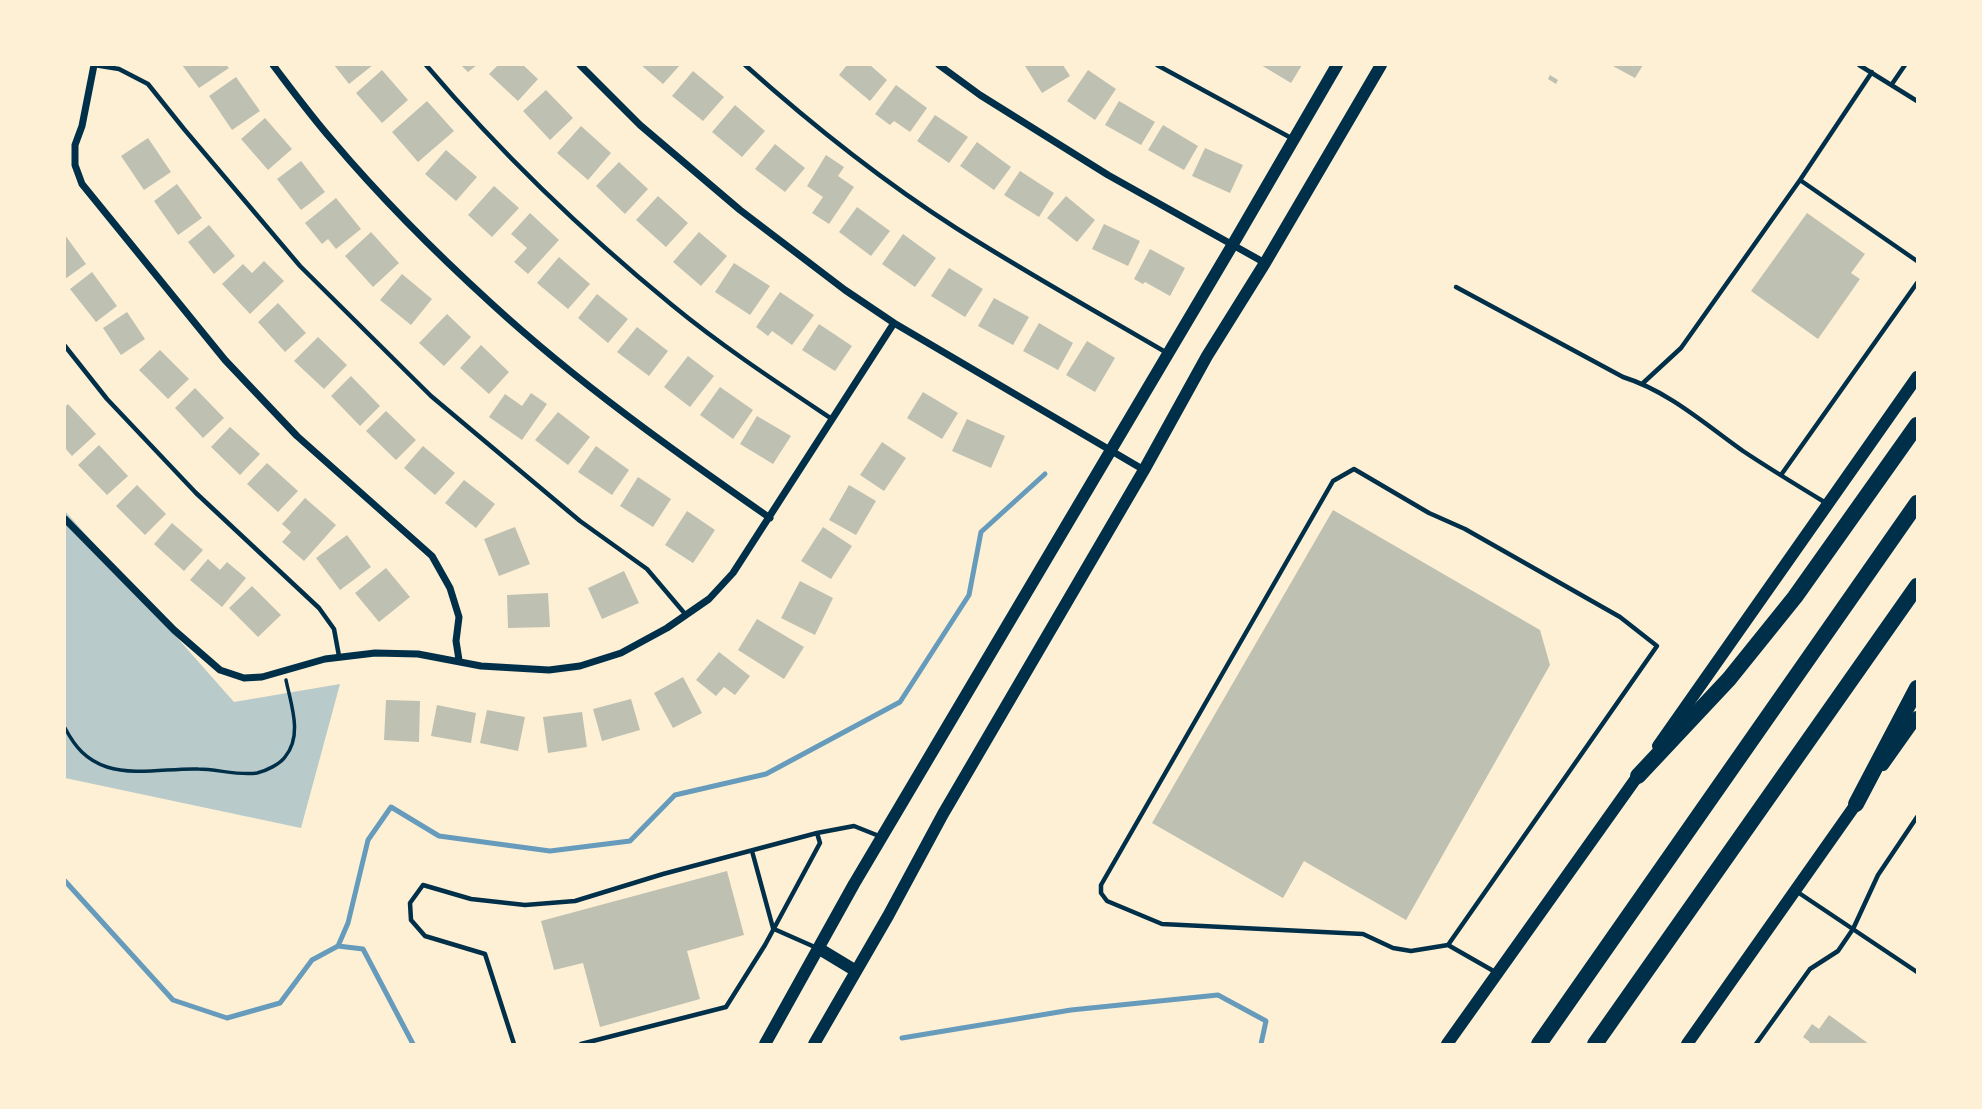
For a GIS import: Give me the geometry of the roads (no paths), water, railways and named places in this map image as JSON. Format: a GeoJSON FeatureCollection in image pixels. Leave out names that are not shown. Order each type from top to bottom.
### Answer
{"type":"FeatureCollection","features":[{"type":"Feature","properties":{"kind":"highway"},"geometry":{"type":"LineString","coordinates":[[1638,776],[1729,679],[1795,597],[1917,425]]}},
{"type":"Feature","properties":{"kind":"highway"},"geometry":{"type":"LineString","coordinates":[[1539,1044],[1917,503]]}},
{"type":"Feature","properties":{"kind":"highway"},"geometry":{"type":"LineString","coordinates":[[1595,1044],[1917,586]]}},
{"type":"Feature","properties":{"kind":"highway"},"geometry":{"type":"LineString","coordinates":[[1856,804],[1917,688]]}},
{"type":"Feature","properties":{"kind":"main road"},"geometry":{"type":"LineString","coordinates":[[765,1044],[818,948],[1337,65]]}},
{"type":"Feature","properties":{"kind":"main road"},"geometry":{"type":"LineString","coordinates":[[814,1044],[1207,356],[1381,65]]}},
{"type":"Feature","properties":{"kind":"main road"},"geometry":{"type":"LineString","coordinates":[[1447,1044],[1917,377]]}},
{"type":"Feature","properties":{"kind":"main road"},"geometry":{"type":"LineString","coordinates":[[1687,1044],[1917,717]]}},
{"type":"Feature","properties":{"kind":"main road"},"geometry":{"type":"LineString","coordinates":[[818,948],[856,971]]}},
{"type":"Feature","properties":{"kind":"street"},"geometry":{"type":"LineString","coordinates":[[94,65],[82,126],[75,145],[75,165],[82,184],[225,360],[297,436],[432,556],[450,588],[458,617],[456,641],[459,660]]}},
{"type":"Feature","properties":{"kind":"street"},"geometry":{"type":"LineString","coordinates":[[273,65],[332,140],[422,236],[493,304],[659,439],[770,518]]}},
{"type":"Feature","properties":{"kind":"street"},"geometry":{"type":"LineString","coordinates":[[580,65],[640,125],[740,210],[845,290],[894,323],[1144,470]]}},
{"type":"Feature","properties":{"kind":"street"},"geometry":{"type":"LineString","coordinates":[[939,65],[980,95],[1108,176],[1265,262]]}},
{"type":"Feature","properties":{"kind":"street"},"geometry":{"type":"LineString","coordinates":[[65,519],[174,630],[220,670],[244,678],[262,677],[325,659],[375,653],[418,654],[481,666],[549,670],[580,666],[621,653],[667,628],[709,598],[733,573],[894,323]]}},
{"type":"Feature","properties":{"kind":"lane"},"geometry":{"type":"LineString","coordinates":[[94,65],[119,69],[148,84],[300,266],[422,387],[580,521],[647,569],[686,615]]}},
{"type":"Feature","properties":{"kind":"lane"},"geometry":{"type":"LineString","coordinates":[[426,65],[460,105],[586,231],[673,306],[743,359],[832,419]]}},
{"type":"Feature","properties":{"kind":"lane"},"geometry":{"type":"LineString","coordinates":[[745,65],[800,113],[917,202],[1168,354]]}},
{"type":"Feature","properties":{"kind":"lane"},"geometry":{"type":"LineString","coordinates":[[1157,65],[1294,139]]}},
{"type":"Feature","properties":{"kind":"lane"},"geometry":{"type":"LineString","coordinates":[[1859,65],[1917,101]]}},
{"type":"Feature","properties":{"kind":"lane"},"geometry":{"type":"LineString","coordinates":[[1892,84],[1905,65]]}},
{"type":"Feature","properties":{"kind":"lane"},"geometry":{"type":"LineString","coordinates":[[1643,383],[1681,348],[1800,180],[1872,72]]}},
{"type":"Feature","properties":{"kind":"lane"},"geometry":{"type":"LineString","coordinates":[[1800,180],[1917,261]]}},
{"type":"Feature","properties":{"kind":"lane"},"geometry":{"type":"LineString","coordinates":[[1781,475],[1917,283]]}},
{"type":"Feature","properties":{"kind":"lane"},"geometry":{"type":"LineString","coordinates":[[1456,287],[1623,377],[1643,383],[1667,397],[1827,504]]}},
{"type":"Feature","properties":{"kind":"lane"},"geometry":{"type":"LineString","coordinates":[[65,346],[107,399],[196,493],[319,608],[334,629],[339,658]]}},
{"type":"Feature","properties":{"kind":"lane"},"geometry":{"type":"LineString","coordinates":[[1448,945],[1657,646],[1609,611],[1354,469],[1333,481],[1101,885],[1101,894],[1107,901],[1162,925],[1363,934],[1393,948],[1411,951],[1448,945],[1498,973]]}},
{"type":"Feature","properties":{"kind":"lane"},"geometry":{"type":"LineString","coordinates":[[1756,1044],[1810,969],[1838,951],[1853,929],[1878,875],[1917,817]]}},
{"type":"Feature","properties":{"kind":"lane"},"geometry":{"type":"LineString","coordinates":[[514,1044],[485,954],[425,936],[411,920],[410,903],[423,885],[471,899],[525,905],[575,901],[663,874],[817,833],[854,826],[883,838]]}},
{"type":"Feature","properties":{"kind":"lane"},"geometry":{"type":"LineString","coordinates":[[581,1044],[726,1007],[774,929],[820,843],[817,833]]}},
{"type":"Feature","properties":{"kind":"lane"},"geometry":{"type":"LineString","coordinates":[[752,851],[774,929]]}},
{"type":"Feature","properties":{"kind":"lane"},"geometry":{"type":"LineString","coordinates":[[1795,890],[1917,972]]}},
{"type":"Feature","properties":{"kind":"lane"},"geometry":{"type":"LineString","coordinates":[[774,929],[818,948]]}},
{"type":"Feature","properties":{"kind":"waterway"},"geometry":{"type":"LineString","coordinates":[[338,946],[348,923],[368,840],[391,807],[439,836],[550,851],[630,841],[675,795],[766,774],[900,702],[969,595],[981,532],[1045,474]]}},
{"type":"Feature","properties":{"kind":"waterway"},"geometry":{"type":"LineString","coordinates":[[65,881],[173,1000],[227,1018],[280,1003],[312,960],[338,946],[363,949],[413,1044]]}},
{"type":"Feature","properties":{"kind":"waterway"},"geometry":{"type":"LineString","coordinates":[[902,1038],[1071,1010],[1218,995],[1266,1021],[1261,1044]]}}]}
